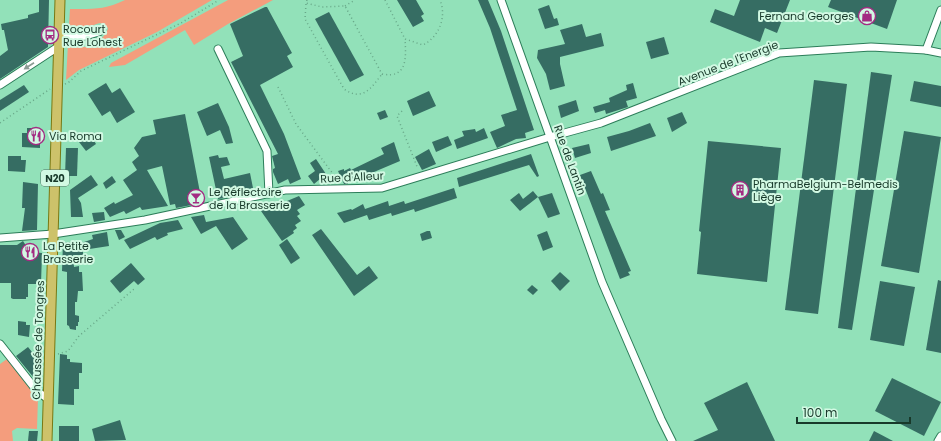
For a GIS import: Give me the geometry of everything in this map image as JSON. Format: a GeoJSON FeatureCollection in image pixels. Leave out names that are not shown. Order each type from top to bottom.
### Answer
{"type":"FeatureCollection","features":[{"type":"Feature","properties":{"kind":"main road","name":"Chaussée de Tongres"},"geometry":{"type":"LineString","coordinates":[[47,441],[60,0]]}},
{"type":"Feature","properties":{"kind":"street","name":"Rue de Lantin"},"geometry":{"type":"LineString","coordinates":[[502,1],[602,282],[620,327],[672,441]]}},
{"type":"Feature","properties":{"kind":"street"},"geometry":{"type":"LineString","coordinates":[[926,50],[941,10]]}},
{"type":"Feature","properties":{"kind":"street"},"geometry":{"type":"LineString","coordinates":[[58,34],[82,37],[99,32]]}},
{"type":"Feature","properties":{"kind":"street"},"geometry":{"type":"LineString","coordinates":[[0,85],[58,47]]}},
{"type":"Feature","properties":{"kind":"street","name":"Avenue de l'Energie"},"geometry":{"type":"LineString","coordinates":[[667,98],[779,53],[871,47],[926,50],[941,53]]}},
{"type":"Feature","properties":{"kind":"street"},"geometry":{"type":"LineString","coordinates":[[218,48],[267,151],[269,194]]}},
{"type":"Feature","properties":{"kind":"street","name":"Rue d'Alleur"},"geometry":{"type":"LineString","coordinates":[[0,238],[53,234],[145,220],[285,190],[382,188],[601,123],[667,98]]}},
{"type":"Feature","properties":{"kind":"street"},"geometry":{"type":"LineString","coordinates":[[0,344],[37,391],[48,399]]}},
{"type":"Feature","properties":{"kind":"street"},"geometry":{"type":"LineString","coordinates":[[938,441],[941,436]]}},
{"type":"Feature","properties":{"kind":"path"},"geometry":{"type":"LineString","coordinates":[[0,122],[51,88],[69,82],[81,71],[181,23],[219,0]]}},
{"type":"Feature","properties":{"kind":"path"},"geometry":{"type":"LineString","coordinates":[[307,0],[305,19],[344,89],[352,94],[360,95],[367,91],[382,74]]}},
{"type":"Feature","properties":{"kind":"path"},"geometry":{"type":"LineString","coordinates":[[306,3],[322,7],[345,6],[355,0]]}},
{"type":"Feature","properties":{"kind":"path"},"geometry":{"type":"LineString","coordinates":[[382,74],[390,75],[398,73],[402,69],[405,59],[405,39],[385,0]]}},
{"type":"Feature","properties":{"kind":"path"},"geometry":{"type":"LineString","coordinates":[[405,39],[423,45],[432,40],[440,28],[443,6],[440,0]]}},
{"type":"Feature","properties":{"kind":"path"},"geometry":{"type":"LineString","coordinates":[[345,6],[382,74]]}},
{"type":"Feature","properties":{"kind":"path"},"geometry":{"type":"LineString","coordinates":[[278,87],[296,124],[336,178],[339,190]]}},
{"type":"Feature","properties":{"kind":"path"},"geometry":{"type":"LineString","coordinates":[[402,111],[397,116],[421,176]]}},
{"type":"Feature","properties":{"kind":"path"},"geometry":{"type":"LineString","coordinates":[[50,356],[68,351],[79,336],[134,289]]}},
{"type":"Feature","properties":{"kind":"shaded area"},"geometry":{"type":"Polygon","coordinates":[[[125,0],[212,0],[157,32],[79,70],[66,80],[68,44],[79,47],[89,46],[98,42],[107,32],[108,28],[100,23],[80,29],[69,25],[70,9],[92,9],[104,7],[125,0]]]}},
{"type":"Feature","properties":{"kind":"shaded area"},"geometry":{"type":"Polygon","coordinates":[[[228,0],[273,0],[228,24],[194,45],[185,30],[125,65],[109,67],[111,63],[228,0]]]}},
{"type":"Feature","properties":{"kind":"shaded area"},"geometry":{"type":"Polygon","coordinates":[[[7,359],[38,397],[37,429],[17,428],[12,431],[13,441],[0,441],[0,364],[7,359]]]}},
{"type":"Feature","properties":{"kind":"building"},"geometry":{"type":"Polygon","coordinates":[[[39,0],[49,0],[48,47],[0,79],[0,56],[8,50],[4,30],[2,30],[1,24],[28,18],[28,15],[39,12],[39,0]]]}},
{"type":"Feature","properties":{"kind":"building"},"geometry":{"type":"Polygon","coordinates":[[[397,0],[416,0],[424,14],[421,16],[424,21],[413,27],[397,0]]]}},
{"type":"Feature","properties":{"kind":"building"},"geometry":{"type":"Polygon","coordinates":[[[478,0],[488,0],[501,31],[534,130],[525,133],[526,138],[516,139],[497,148],[490,132],[505,126],[501,115],[517,110],[490,28],[478,0]]]}},
{"type":"Feature","properties":{"kind":"building"},"geometry":{"type":"Polygon","coordinates":[[[740,0],[790,0],[777,33],[765,28],[760,42],[710,22],[715,9],[734,16],[740,0]]]}},
{"type":"Feature","properties":{"kind":"building"},"geometry":{"type":"Polygon","coordinates":[[[831,0],[897,0],[887,29],[828,7],[831,0]]]}},
{"type":"Feature","properties":{"kind":"building"},"geometry":{"type":"Polygon","coordinates":[[[549,5],[554,19],[557,18],[559,25],[545,29],[538,9],[549,5]]]}},
{"type":"Feature","properties":{"kind":"building"},"geometry":{"type":"Polygon","coordinates":[[[267,7],[292,53],[287,56],[293,67],[260,85],[284,134],[301,179],[290,184],[288,179],[278,184],[273,172],[273,169],[275,168],[272,156],[278,154],[231,62],[243,56],[230,24],[267,7]]]}},
{"type":"Feature","properties":{"kind":"building"},"geometry":{"type":"Polygon","coordinates":[[[329,12],[364,75],[350,82],[315,19],[329,12]]]}},
{"type":"Feature","properties":{"kind":"building"},"geometry":{"type":"Polygon","coordinates":[[[582,24],[586,37],[601,33],[604,46],[560,57],[565,86],[550,90],[546,74],[537,58],[538,50],[565,44],[560,30],[582,24]]]}},
{"type":"Feature","properties":{"kind":"building"},"geometry":{"type":"Polygon","coordinates":[[[664,37],[669,54],[651,59],[646,42],[664,37]]]}},
{"type":"Feature","properties":{"kind":"building"},"geometry":{"type":"Polygon","coordinates":[[[871,72],[892,75],[852,330],[838,328],[871,72]]]}},
{"type":"Feature","properties":{"kind":"building"},"geometry":{"type":"Polygon","coordinates":[[[814,80],[847,84],[818,314],[785,310],[814,80]]]}},
{"type":"Feature","properties":{"kind":"building"},"geometry":{"type":"Polygon","coordinates":[[[914,81],[941,86],[941,107],[910,101],[914,81]]]}},
{"type":"Feature","properties":{"kind":"building"},"geometry":{"type":"Polygon","coordinates":[[[106,83],[112,93],[120,88],[135,112],[117,123],[110,111],[102,116],[88,94],[106,83]]]}},
{"type":"Feature","properties":{"kind":"building"},"geometry":{"type":"Polygon","coordinates":[[[633,83],[637,98],[626,101],[628,107],[606,114],[605,110],[595,113],[593,107],[610,102],[609,98],[627,90],[626,85],[633,83]]]}},
{"type":"Feature","properties":{"kind":"building"},"geometry":{"type":"Polygon","coordinates":[[[24,85],[29,92],[0,111],[0,100],[24,85]]]}},
{"type":"Feature","properties":{"kind":"building"},"geometry":{"type":"Polygon","coordinates":[[[429,91],[436,106],[413,116],[407,101],[429,91]]]}},
{"type":"Feature","properties":{"kind":"building"},"geometry":{"type":"Polygon","coordinates":[[[576,100],[579,111],[561,118],[558,106],[576,100]]]}},
{"type":"Feature","properties":{"kind":"building"},"geometry":{"type":"Polygon","coordinates":[[[218,103],[229,127],[233,143],[226,144],[220,130],[207,136],[197,112],[218,103]]]}},
{"type":"Feature","properties":{"kind":"building"},"geometry":{"type":"Polygon","coordinates":[[[385,110],[388,117],[380,120],[377,113],[385,110]]]}},
{"type":"Feature","properties":{"kind":"building"},"geometry":{"type":"Polygon","coordinates":[[[682,112],[687,123],[672,132],[667,118],[682,112]]]}},
{"type":"Feature","properties":{"kind":"building"},"geometry":{"type":"Polygon","coordinates":[[[185,114],[202,203],[176,208],[175,204],[170,205],[162,166],[147,170],[168,206],[142,210],[140,207],[126,214],[124,211],[110,217],[104,208],[114,202],[115,204],[133,195],[123,180],[137,170],[132,162],[139,156],[134,148],[142,137],[156,134],[153,120],[185,114]]]}},
{"type":"Feature","properties":{"kind":"building"},"geometry":{"type":"Polygon","coordinates":[[[650,123],[656,136],[611,151],[607,137],[650,123]]]}},
{"type":"Feature","properties":{"kind":"building"},"geometry":{"type":"Polygon","coordinates":[[[27,128],[40,128],[40,148],[22,147],[22,133],[27,133],[27,128]]]}},
{"type":"Feature","properties":{"kind":"building"},"geometry":{"type":"Polygon","coordinates":[[[484,128],[488,138],[457,149],[454,140],[464,136],[462,131],[475,129],[476,132],[484,128]]]}},
{"type":"Feature","properties":{"kind":"building"},"geometry":{"type":"Polygon","coordinates":[[[904,131],[941,137],[919,273],[881,266],[904,131]]]}},
{"type":"Feature","properties":{"kind":"building"},"geometry":{"type":"Polygon","coordinates":[[[90,134],[96,144],[86,151],[79,142],[90,134]]]}},
{"type":"Feature","properties":{"kind":"building"},"geometry":{"type":"Polygon","coordinates":[[[448,136],[452,145],[436,152],[432,142],[448,136]]]}},
{"type":"Feature","properties":{"kind":"building","name":"PharmaBelgium-Belmedis Liège"},"geometry":{"type":"Polygon","coordinates":[[[708,141],[781,148],[767,282],[697,274],[701,232],[699,231],[708,141]]]}},
{"type":"Feature","properties":{"kind":"building"},"geometry":{"type":"Polygon","coordinates":[[[394,142],[400,161],[355,180],[354,178],[349,181],[348,178],[348,184],[344,184],[338,171],[344,169],[344,171],[350,168],[351,170],[384,154],[381,148],[394,142]]]}},
{"type":"Feature","properties":{"kind":"building"},"geometry":{"type":"Polygon","coordinates":[[[589,144],[591,153],[575,158],[572,148],[589,144]]]}},
{"type":"Feature","properties":{"kind":"building"},"geometry":{"type":"Polygon","coordinates":[[[66,148],[78,148],[77,176],[65,176],[66,148]]]}},
{"type":"Feature","properties":{"kind":"building"},"geometry":{"type":"Polygon","coordinates":[[[429,149],[436,164],[422,170],[415,157],[429,149]]]}},
{"type":"Feature","properties":{"kind":"building"},"geometry":{"type":"Polygon","coordinates":[[[531,154],[539,176],[537,177],[529,165],[459,187],[457,178],[531,154]]]}},
{"type":"Feature","properties":{"kind":"building"},"geometry":{"type":"Polygon","coordinates":[[[218,155],[219,158],[227,157],[230,165],[221,167],[224,179],[250,173],[253,188],[224,195],[225,198],[218,199],[209,157],[218,155]]]}},
{"type":"Feature","properties":{"kind":"building"},"geometry":{"type":"Polygon","coordinates":[[[8,156],[21,156],[21,160],[26,160],[25,172],[8,171],[8,156]]]}},
{"type":"Feature","properties":{"kind":"building"},"geometry":{"type":"Polygon","coordinates":[[[316,159],[326,174],[314,184],[308,176],[315,171],[310,163],[316,159]]]}},
{"type":"Feature","properties":{"kind":"building"},"geometry":{"type":"Polygon","coordinates":[[[591,171],[610,210],[605,211],[631,271],[628,272],[630,275],[620,279],[580,175],[591,171]]]}},
{"type":"Feature","properties":{"kind":"building"},"geometry":{"type":"Polygon","coordinates":[[[91,175],[98,185],[78,198],[81,203],[83,217],[71,217],[70,190],[91,175]]]}},
{"type":"Feature","properties":{"kind":"building"},"geometry":{"type":"Polygon","coordinates":[[[112,176],[116,182],[106,189],[103,183],[112,176]]]}},
{"type":"Feature","properties":{"kind":"building"},"geometry":{"type":"Polygon","coordinates":[[[23,182],[38,184],[37,230],[22,231],[25,208],[22,208],[23,182]]]}},
{"type":"Feature","properties":{"kind":"building"},"geometry":{"type":"Polygon","coordinates":[[[454,188],[457,198],[415,212],[414,209],[392,216],[391,213],[369,220],[367,215],[344,223],[337,213],[352,210],[363,204],[365,209],[388,201],[389,206],[404,201],[405,204],[454,188]]]}},
{"type":"Feature","properties":{"kind":"building"},"geometry":{"type":"Polygon","coordinates":[[[533,191],[538,197],[520,211],[510,200],[519,193],[523,199],[533,191]]]}},
{"type":"Feature","properties":{"kind":"building"},"geometry":{"type":"Polygon","coordinates":[[[552,193],[560,214],[548,218],[538,197],[552,193]]]}},
{"type":"Feature","properties":{"kind":"building"},"geometry":{"type":"Polygon","coordinates":[[[299,196],[305,205],[297,210],[300,214],[297,216],[301,221],[295,225],[297,228],[293,231],[294,233],[282,241],[261,211],[270,204],[274,210],[287,201],[299,196]]]}},
{"type":"Feature","properties":{"kind":"building"},"geometry":{"type":"Polygon","coordinates":[[[104,212],[105,220],[94,222],[92,213],[104,212]]]}},
{"type":"Feature","properties":{"kind":"building"},"geometry":{"type":"Polygon","coordinates":[[[204,215],[206,222],[233,217],[248,239],[232,250],[216,226],[201,234],[191,217],[204,215]]]}},
{"type":"Feature","properties":{"kind":"building"},"geometry":{"type":"Polygon","coordinates":[[[178,220],[183,229],[167,233],[168,235],[157,240],[155,237],[130,249],[124,240],[160,223],[178,220]]]}},
{"type":"Feature","properties":{"kind":"building"},"geometry":{"type":"Polygon","coordinates":[[[321,229],[357,275],[369,266],[378,278],[354,296],[312,235],[321,229]]]}},
{"type":"Feature","properties":{"kind":"building"},"geometry":{"type":"Polygon","coordinates":[[[115,230],[121,230],[125,237],[119,240],[115,230]]]}},
{"type":"Feature","properties":{"kind":"building"},"geometry":{"type":"Polygon","coordinates":[[[430,231],[432,238],[422,241],[420,234],[430,231]]]}},
{"type":"Feature","properties":{"kind":"building"},"geometry":{"type":"Polygon","coordinates":[[[547,231],[553,247],[543,251],[537,235],[547,231]]]}},
{"type":"Feature","properties":{"kind":"building"},"geometry":{"type":"Polygon","coordinates":[[[107,232],[109,246],[83,250],[83,255],[73,255],[74,267],[79,266],[79,272],[82,272],[83,291],[78,291],[77,302],[75,302],[75,315],[79,316],[78,326],[76,326],[76,330],[70,329],[67,325],[67,272],[62,271],[63,242],[81,243],[93,239],[92,235],[107,232]]]}},
{"type":"Feature","properties":{"kind":"building"},"geometry":{"type":"Polygon","coordinates":[[[287,239],[300,258],[291,264],[279,245],[287,239]]]}},
{"type":"Feature","properties":{"kind":"building"},"geometry":{"type":"Polygon","coordinates":[[[23,241],[30,252],[42,253],[41,284],[28,284],[28,297],[26,297],[26,299],[13,299],[11,298],[11,283],[0,283],[0,245],[17,245],[23,241]]]}},
{"type":"Feature","properties":{"kind":"building"},"geometry":{"type":"Polygon","coordinates":[[[131,263],[145,279],[138,285],[134,281],[120,293],[110,281],[131,263]]]}},
{"type":"Feature","properties":{"kind":"building"},"geometry":{"type":"Polygon","coordinates":[[[560,272],[570,281],[560,291],[551,281],[560,272]]]}},
{"type":"Feature","properties":{"kind":"building"},"geometry":{"type":"Polygon","coordinates":[[[938,280],[941,281],[941,353],[926,350],[938,280]]]}},
{"type":"Feature","properties":{"kind":"building"},"geometry":{"type":"Polygon","coordinates":[[[880,281],[915,287],[904,346],[870,340],[880,281]]]}},
{"type":"Feature","properties":{"kind":"building"},"geometry":{"type":"Polygon","coordinates":[[[532,285],[538,290],[533,295],[527,290],[532,285]]]}},
{"type":"Feature","properties":{"kind":"building"},"geometry":{"type":"Polygon","coordinates":[[[18,321],[26,322],[26,325],[30,325],[29,337],[18,335],[18,321]]]}},
{"type":"Feature","properties":{"kind":"building"},"geometry":{"type":"Polygon","coordinates":[[[28,347],[36,357],[36,361],[39,365],[40,370],[34,375],[43,389],[16,356],[28,347]]]}},
{"type":"Feature","properties":{"kind":"building"},"geometry":{"type":"Polygon","coordinates":[[[60,354],[67,355],[67,359],[70,359],[70,362],[82,363],[82,373],[79,373],[79,389],[74,389],[74,405],[58,404],[60,354]]]}},
{"type":"Feature","properties":{"kind":"building"},"geometry":{"type":"Polygon","coordinates":[[[892,378],[941,402],[924,436],[875,411],[892,378]]]}},
{"type":"Feature","properties":{"kind":"building"},"geometry":{"type":"Polygon","coordinates":[[[747,382],[775,441],[693,441],[718,430],[704,403],[747,382]]]}},
{"type":"Feature","properties":{"kind":"building"},"geometry":{"type":"Polygon","coordinates":[[[120,420],[126,440],[95,441],[92,429],[120,420]]]}},
{"type":"Feature","properties":{"kind":"building"},"geometry":{"type":"Polygon","coordinates":[[[59,426],[79,426],[79,441],[59,441],[59,426]]]}},
{"type":"Feature","properties":{"kind":"building"},"geometry":{"type":"Polygon","coordinates":[[[29,431],[38,431],[37,441],[28,441],[29,431]]]}},
{"type":"Feature","properties":{"kind":"building"},"geometry":{"type":"Polygon","coordinates":[[[874,431],[893,441],[869,441],[874,431]]]}},
{"type":"Feature","properties":{"kind":"place","name":"Fernand Georges"},"geometry":{"type":"Point","coordinates":[867,16]}},
{"type":"Feature","properties":{"kind":"place","name":"Rocourt Rue Lohest"},"geometry":{"type":"Point","coordinates":[50,35]}},
{"type":"Feature","properties":{"kind":"place","name":"Via Roma"},"geometry":{"type":"Point","coordinates":[36,136]}},
{"type":"Feature","properties":{"kind":"place","name":"PharmaBelgium-Belmedis Liège"},"geometry":{"type":"Point","coordinates":[740,190]}},
{"type":"Feature","properties":{"kind":"place","name":"Le Réflectoire de la Brasserie"},"geometry":{"type":"Point","coordinates":[196,198]}},
{"type":"Feature","properties":{"kind":"place","name":"La Petite Brasserie"},"geometry":{"type":"Point","coordinates":[30,252]}}]}
